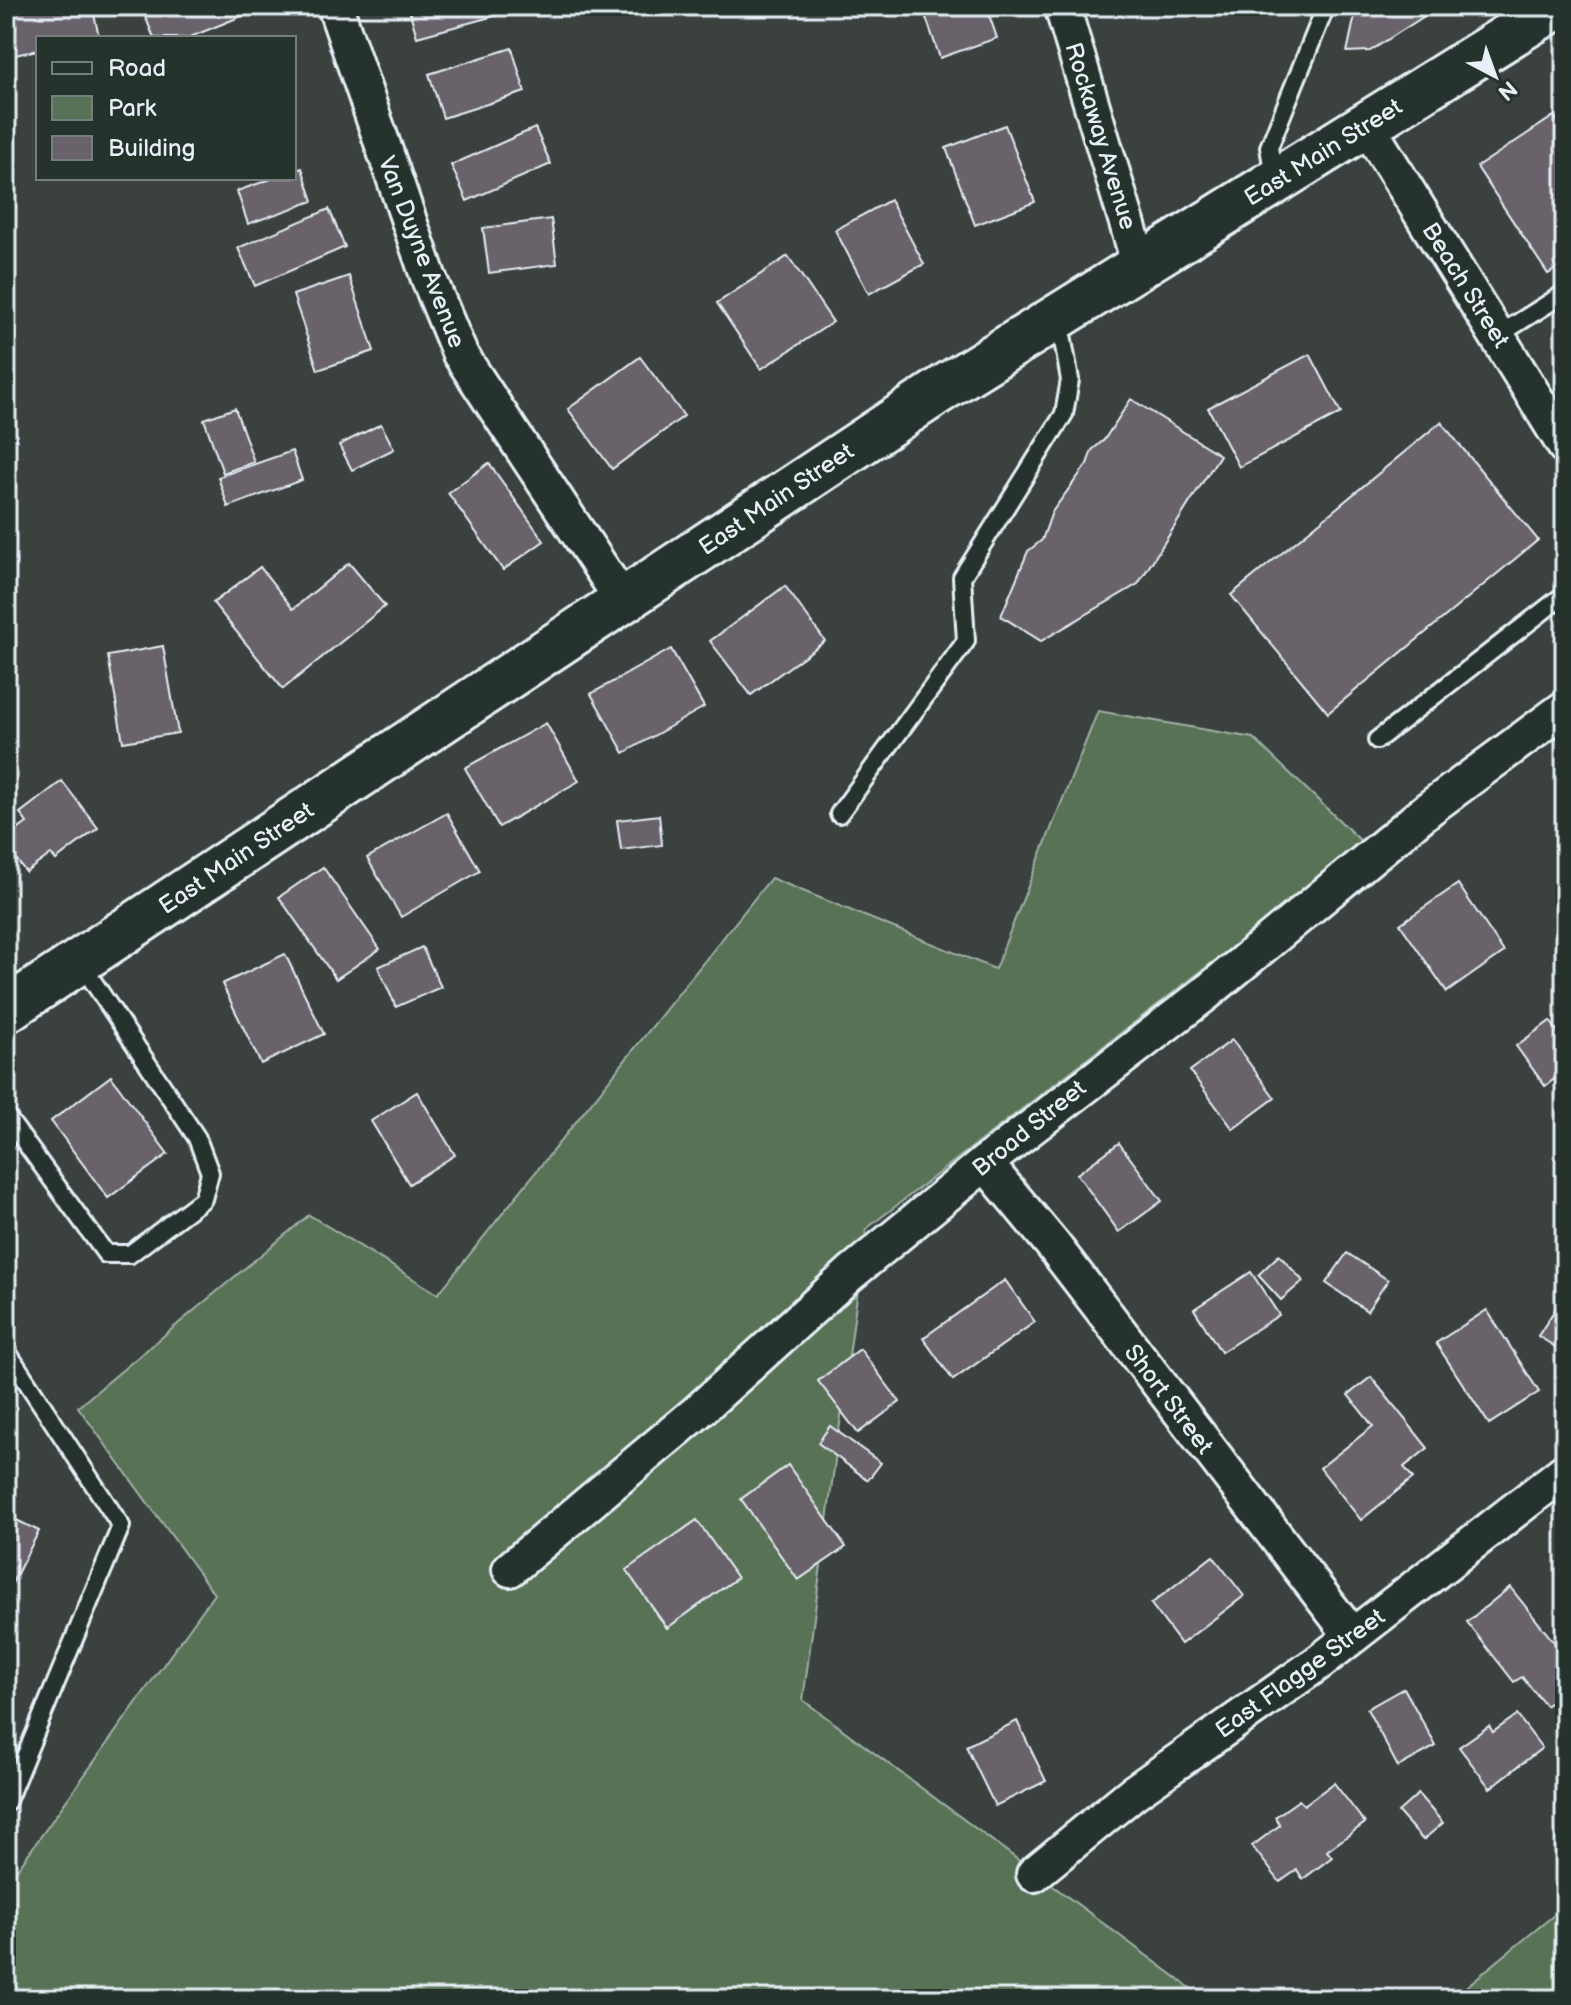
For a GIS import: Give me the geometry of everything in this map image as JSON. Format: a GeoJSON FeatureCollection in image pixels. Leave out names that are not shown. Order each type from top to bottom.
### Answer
{"type":"FeatureCollection","features":[{"type":"Feature","properties":{"kind":"street","name":"Van Duyne Avenue"},"geometry":{"type":"LineString","coordinates":[[335,6],[429,279],[460,354],[623,601]]}},
{"type":"Feature","properties":{"kind":"street","name":"Rockaway Avenue"},"geometry":{"type":"LineString","coordinates":[[1062,6],[1140,266]]}},
{"type":"Feature","properties":{"kind":"street","name":"East Main Street"},"geometry":{"type":"LineString","coordinates":[[6,1010],[945,387],[1557,6]]}},
{"type":"Feature","properties":{"kind":"street","name":"Beach Street"},"geometry":{"type":"LineString","coordinates":[[1366,124],[1565,446]]}},
{"type":"Feature","properties":{"kind":"street","name":"Broad Street"},"geometry":{"type":"LineString","coordinates":[[510,1569],[695,1414],[851,1273],[985,1163],[1205,994],[1431,807],[1565,708]]}},
{"type":"Feature","properties":{"kind":"street","name":"Short Street"},"geometry":{"type":"LineString","coordinates":[[985,1163],[1053,1245],[1352,1636]]}},
{"type":"Feature","properties":{"kind":"street","name":"East Flagge Street"},"geometry":{"type":"LineString","coordinates":[[1034,1874],[1133,1793],[1352,1636],[1565,1471]]}},
{"type":"Feature","properties":{"kind":"lane"},"geometry":{"type":"LineString","coordinates":[[1275,181],[1269,147],[1326,6]]}},
{"type":"Feature","properties":{"kind":"lane"},"geometry":{"type":"LineString","coordinates":[[1557,6],[1565,20]]}},
{"type":"Feature","properties":{"kind":"lane"},"geometry":{"type":"LineString","coordinates":[[1497,336],[1565,293]]}},
{"type":"Feature","properties":{"kind":"lane"},"geometry":{"type":"LineString","coordinates":[[839,814],[966,641],[962,577],[1064,414],[1070,380],[1058,316]]}},
{"type":"Feature","properties":{"kind":"lane"},"geometry":{"type":"LineString","coordinates":[[1377,740],[1565,594]]}},
{"type":"Feature","properties":{"kind":"lane"},"geometry":{"type":"LineString","coordinates":[[6,1116],[106,1254],[130,1254],[203,1199],[210,1173],[197,1138],[79,961]]}},
{"type":"Feature","properties":{"kind":"lane"},"geometry":{"type":"LineString","coordinates":[[6,1350],[121,1526],[6,1803]]}},
{"type":"Feature","properties":{"kind":"green space"},"geometry":{"type":"Polygon","coordinates":[[[1098,711],[1253,738],[1365,845],[866,1229],[803,1700],[1205,1999],[6,1999],[6,1885],[214,1594],[78,1407],[309,1215],[438,1294],[771,878],[995,969],[1098,711]]]}},
{"type":"Feature","properties":{"kind":"green space"},"geometry":{"type":"Polygon","coordinates":[[[1565,1906],[1565,1999],[1451,1999],[1565,1906]]]}},
{"type":"Feature","properties":{"kind":"building"},"geometry":{"type":"Polygon","coordinates":[[[6,6],[92,6],[99,36],[36,36],[36,50],[6,57],[6,6]]]}},
{"type":"Feature","properties":{"kind":"building"},"geometry":{"type":"Polygon","coordinates":[[[141,6],[251,6],[254,11],[193,36],[153,36],[141,6]]]}},
{"type":"Feature","properties":{"kind":"building"},"geometry":{"type":"Polygon","coordinates":[[[408,6],[496,6],[498,15],[417,37],[408,6]]]}},
{"type":"Feature","properties":{"kind":"building"},"geometry":{"type":"Polygon","coordinates":[[[922,6],[986,6],[997,38],[940,58],[922,6]]]}},
{"type":"Feature","properties":{"kind":"building"},"geometry":{"type":"Polygon","coordinates":[[[1357,6],[1440,6],[1370,51],[1347,52],[1357,6]]]}},
{"type":"Feature","properties":{"kind":"building"},"geometry":{"type":"Polygon","coordinates":[[[512,48],[525,92],[443,118],[429,74],[512,48]]]}},
{"type":"Feature","properties":{"kind":"building"},"geometry":{"type":"Polygon","coordinates":[[[1554,116],[1565,132],[1565,263],[1548,274],[1477,167],[1554,116]]]}},
{"type":"Feature","properties":{"kind":"building"},"geometry":{"type":"Polygon","coordinates":[[[1005,125],[1035,202],[975,225],[946,148],[1005,125]]]}},
{"type":"Feature","properties":{"kind":"building"},"geometry":{"type":"Polygon","coordinates":[[[535,128],[551,164],[467,201],[451,165],[535,128]]]}},
{"type":"Feature","properties":{"kind":"building"},"geometry":{"type":"Polygon","coordinates":[[[302,168],[313,201],[248,224],[237,191],[268,180],[296,180],[296,170],[302,168]]]}},
{"type":"Feature","properties":{"kind":"building"},"geometry":{"type":"Polygon","coordinates":[[[890,200],[924,264],[869,294],[835,230],[890,200]]]}},
{"type":"Feature","properties":{"kind":"building"},"geometry":{"type":"Polygon","coordinates":[[[329,209],[345,247],[255,286],[238,248],[329,209]]]}},
{"type":"Feature","properties":{"kind":"building"},"geometry":{"type":"Polygon","coordinates":[[[551,219],[557,264],[489,273],[483,228],[551,219]]]}},
{"type":"Feature","properties":{"kind":"building"},"geometry":{"type":"Polygon","coordinates":[[[788,256],[833,322],[761,369],[717,303],[788,256]]]}},
{"type":"Feature","properties":{"kind":"building"},"geometry":{"type":"Polygon","coordinates":[[[349,276],[374,351],[318,370],[293,295],[349,276]]]}},
{"type":"Feature","properties":{"kind":"building"},"geometry":{"type":"Polygon","coordinates":[[[1310,354],[1341,413],[1239,467],[1208,408],[1310,354]]]}},
{"type":"Feature","properties":{"kind":"building"},"geometry":{"type":"Polygon","coordinates":[[[640,357],[684,416],[612,469],[568,409],[640,357]]]}},
{"type":"Feature","properties":{"kind":"building"},"geometry":{"type":"Polygon","coordinates":[[[1131,399],[1220,455],[1138,584],[1041,641],[1001,616],[1028,551],[1042,540],[1052,512],[1087,464],[1092,450],[1104,440],[1131,399]]]}},
{"type":"Feature","properties":{"kind":"building"},"geometry":{"type":"Polygon","coordinates":[[[235,408],[254,462],[223,473],[204,419],[235,408]]]}},
{"type":"Feature","properties":{"kind":"building"},"geometry":{"type":"Polygon","coordinates":[[[1441,422],[1538,540],[1328,713],[1231,595],[1441,422]]]}},
{"type":"Feature","properties":{"kind":"building"},"geometry":{"type":"Polygon","coordinates":[[[381,424],[394,449],[352,470],[339,445],[381,424]]]}},
{"type":"Feature","properties":{"kind":"building"},"geometry":{"type":"Polygon","coordinates":[[[292,451],[302,480],[228,507],[218,477],[292,451]]]}},
{"type":"Feature","properties":{"kind":"building"},"geometry":{"type":"Polygon","coordinates":[[[489,463],[544,541],[503,570],[448,493],[489,463]]]}},
{"type":"Feature","properties":{"kind":"building"},"geometry":{"type":"Polygon","coordinates":[[[349,563],[385,606],[283,689],[213,603],[260,567],[293,609],[349,563]]]}},
{"type":"Feature","properties":{"kind":"building"},"geometry":{"type":"Polygon","coordinates":[[[785,586],[825,641],[751,695],[710,641],[785,586]]]}},
{"type":"Feature","properties":{"kind":"building"},"geometry":{"type":"Polygon","coordinates":[[[163,646],[178,733],[123,742],[108,656],[163,646]]]}},
{"type":"Feature","properties":{"kind":"building"},"geometry":{"type":"Polygon","coordinates":[[[671,649],[704,707],[624,753],[591,694],[671,649]]]}},
{"type":"Feature","properties":{"kind":"building"},"geometry":{"type":"Polygon","coordinates":[[[546,723],[579,781],[499,827],[465,768],[546,723]]]}},
{"type":"Feature","properties":{"kind":"building"},"geometry":{"type":"Polygon","coordinates":[[[62,781],[98,828],[56,860],[51,854],[26,872],[6,846],[6,838],[27,823],[20,813],[62,781]]]}},
{"type":"Feature","properties":{"kind":"building"},"geometry":{"type":"Polygon","coordinates":[[[447,813],[480,871],[401,917],[367,858],[447,813]]]}},
{"type":"Feature","properties":{"kind":"building"},"geometry":{"type":"Polygon","coordinates":[[[659,815],[662,845],[621,850],[617,820],[659,815]]]}},
{"type":"Feature","properties":{"kind":"building"},"geometry":{"type":"Polygon","coordinates":[[[323,867],[380,949],[336,979],[279,897],[323,867]]]}},
{"type":"Feature","properties":{"kind":"building"},"geometry":{"type":"Polygon","coordinates":[[[1458,884],[1504,952],[1447,992],[1400,924],[1458,884]]]}},
{"type":"Feature","properties":{"kind":"building"},"geometry":{"type":"Polygon","coordinates":[[[422,947],[441,987],[396,1007],[378,967],[422,947]]]}},
{"type":"Feature","properties":{"kind":"building"},"geometry":{"type":"Polygon","coordinates":[[[285,954],[324,1034],[261,1064],[222,984],[285,954]]]}},
{"type":"Feature","properties":{"kind":"building"},"geometry":{"type":"Polygon","coordinates":[[[1550,1021],[1565,1041],[1565,1071],[1545,1086],[1516,1046],[1550,1021]]]}},
{"type":"Feature","properties":{"kind":"building"},"geometry":{"type":"Polygon","coordinates":[[[1232,1040],[1275,1098],[1233,1129],[1190,1071],[1232,1040]]]}},
{"type":"Feature","properties":{"kind":"building"},"geometry":{"type":"Polygon","coordinates":[[[111,1076],[168,1154],[108,1198],[51,1121],[111,1076]]]}},
{"type":"Feature","properties":{"kind":"building"},"geometry":{"type":"Polygon","coordinates":[[[417,1092],[455,1155],[409,1184],[371,1121],[417,1092]]]}},
{"type":"Feature","properties":{"kind":"building"},"geometry":{"type":"Polygon","coordinates":[[[1119,1143],[1162,1201],[1119,1232],[1077,1174],[1119,1143]]]}},
{"type":"Feature","properties":{"kind":"building"},"geometry":{"type":"Polygon","coordinates":[[[1347,1253],[1388,1280],[1367,1311],[1326,1283],[1347,1253]]]}},
{"type":"Feature","properties":{"kind":"building"},"geometry":{"type":"Polygon","coordinates":[[[1279,1255],[1303,1281],[1281,1300],[1258,1275],[1279,1255]]]}},
{"type":"Feature","properties":{"kind":"building"},"geometry":{"type":"Polygon","coordinates":[[[1251,1272],[1279,1315],[1221,1352],[1194,1309],[1251,1272]]]}},
{"type":"Feature","properties":{"kind":"building"},"geometry":{"type":"Polygon","coordinates":[[[1005,1280],[1035,1322],[953,1380],[923,1338],[1005,1280]]]}},
{"type":"Feature","properties":{"kind":"building"},"geometry":{"type":"Polygon","coordinates":[[[1565,1294],[1565,1353],[1538,1336],[1565,1294]]]}},
{"type":"Feature","properties":{"kind":"building"},"geometry":{"type":"Polygon","coordinates":[[[1487,1310],[1539,1392],[1489,1424],[1436,1343],[1487,1310]]]}},
{"type":"Feature","properties":{"kind":"building"},"geometry":{"type":"Polygon","coordinates":[[[860,1349],[900,1402],[858,1433],[818,1381],[860,1349]]]}},
{"type":"Feature","properties":{"kind":"building"},"geometry":{"type":"Polygon","coordinates":[[[1371,1377],[1428,1448],[1404,1467],[1413,1478],[1361,1520],[1320,1468],[1373,1426],[1348,1395],[1371,1377]]]}},
{"type":"Feature","properties":{"kind":"building"},"geometry":{"type":"Polygon","coordinates":[[[830,1426],[881,1463],[868,1480],[818,1443],[830,1426]]]}},
{"type":"Feature","properties":{"kind":"building"},"geometry":{"type":"Polygon","coordinates":[[[788,1465],[846,1547],[798,1580],[741,1499],[788,1465]]]}},
{"type":"Feature","properties":{"kind":"building"},"geometry":{"type":"Polygon","coordinates":[[[6,1515],[39,1531],[6,1595],[6,1515]]]}},
{"type":"Feature","properties":{"kind":"building"},"geometry":{"type":"Polygon","coordinates":[[[697,1520],[737,1578],[667,1628],[626,1570],[697,1520]]]}},
{"type":"Feature","properties":{"kind":"building"},"geometry":{"type":"Polygon","coordinates":[[[1213,1556],[1244,1596],[1181,1644],[1151,1604],[1213,1556]]]}},
{"type":"Feature","properties":{"kind":"building"},"geometry":{"type":"Polygon","coordinates":[[[1510,1587],[1565,1656],[1565,1690],[1546,1706],[1522,1677],[1514,1682],[1467,1622],[1510,1587]]]}},
{"type":"Feature","properties":{"kind":"building"},"geometry":{"type":"Polygon","coordinates":[[[1404,1688],[1436,1746],[1398,1767],[1367,1709],[1404,1688]]]}},
{"type":"Feature","properties":{"kind":"building"},"geometry":{"type":"Polygon","coordinates":[[[1517,1715],[1542,1748],[1490,1788],[1459,1747],[1489,1726],[1493,1732],[1517,1715]]]}},
{"type":"Feature","properties":{"kind":"building"},"geometry":{"type":"Polygon","coordinates":[[[1017,1721],[1046,1781],[995,1806],[966,1746],[1017,1721]]]}},
{"type":"Feature","properties":{"kind":"building"},"geometry":{"type":"Polygon","coordinates":[[[1334,1783],[1365,1823],[1327,1851],[1332,1857],[1303,1879],[1297,1870],[1280,1882],[1252,1846],[1280,1825],[1275,1817],[1299,1800],[1304,1805],[1334,1783]]]}},
{"type":"Feature","properties":{"kind":"building"},"geometry":{"type":"Polygon","coordinates":[[[1418,1794],[1443,1823],[1423,1840],[1398,1812],[1418,1794]]]}}]}
